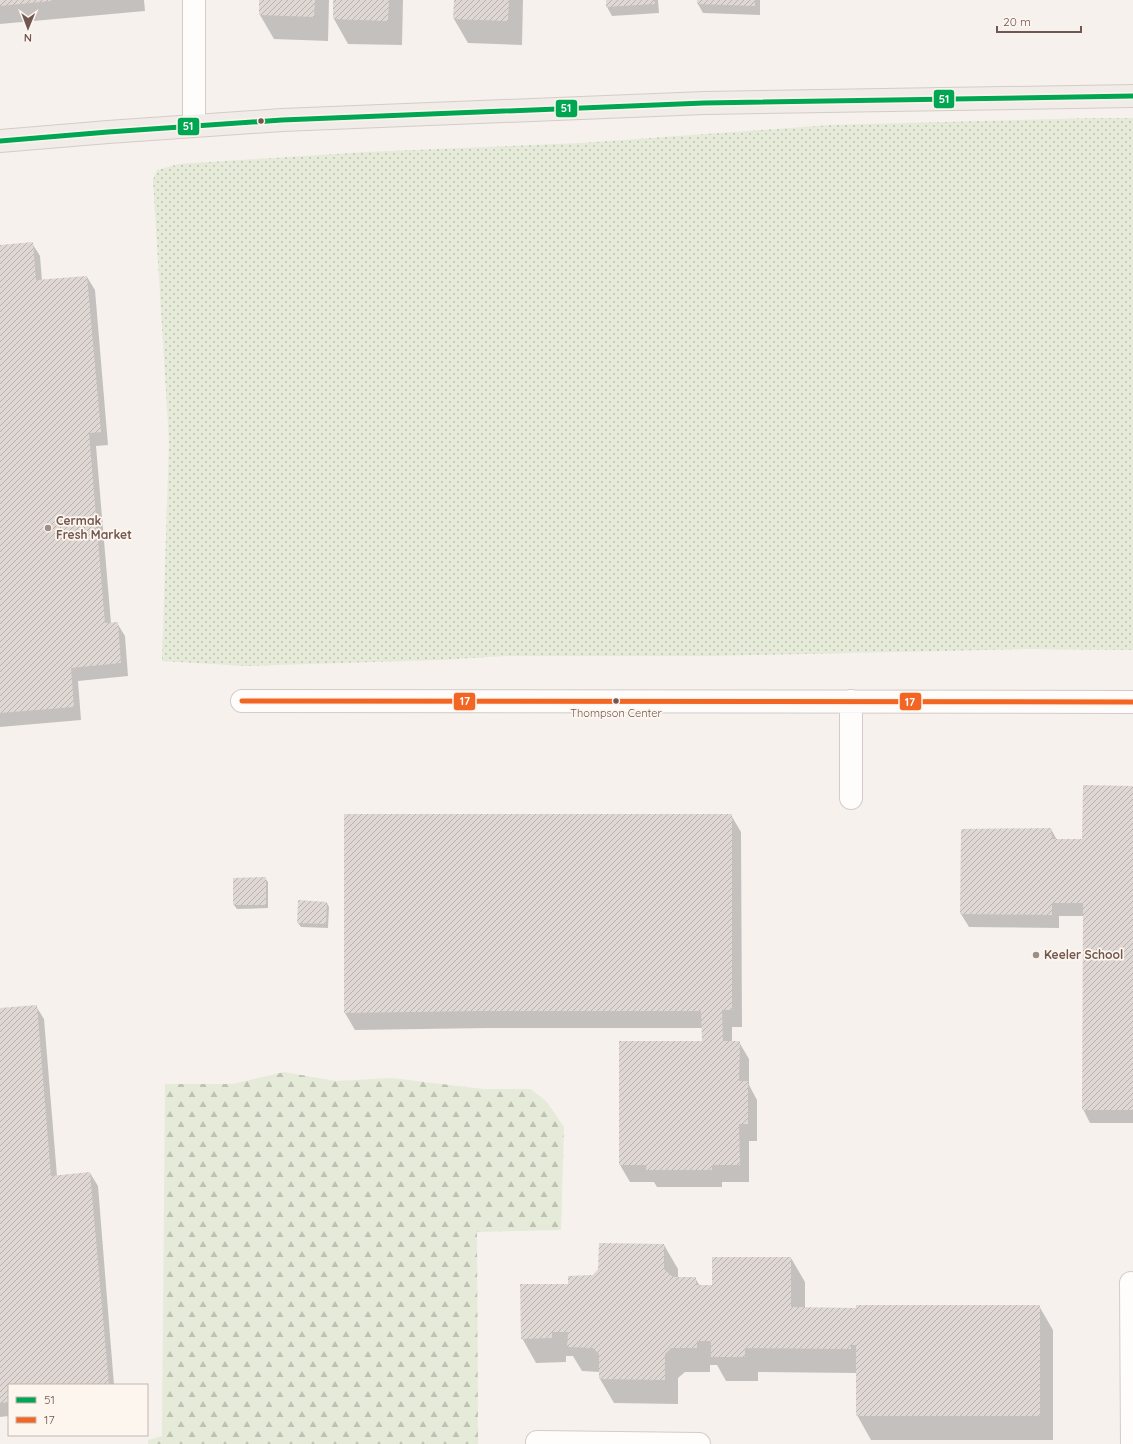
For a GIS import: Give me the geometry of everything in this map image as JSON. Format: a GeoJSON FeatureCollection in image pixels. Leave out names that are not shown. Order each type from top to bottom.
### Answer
{"type":"FeatureCollection","features":[{"type":"Feature","properties":{"kind":"main road"},"geometry":{"type":"LineString","coordinates":[[0,141],[194,125],[282,120],[704,103],[1133,96]]}},
{"type":"Feature","properties":{"kind":"street"},"geometry":{"type":"LineString","coordinates":[[194,0],[194,125]]}},
{"type":"Feature","properties":{"kind":"street"},"geometry":{"type":"LineString","coordinates":[[242,701],[1133,702]]}},
{"type":"Feature","properties":{"kind":"street"},"geometry":{"type":"LineString","coordinates":[[851,701],[851,798]]}},
{"type":"Feature","properties":{"kind":"street"},"geometry":{"type":"LineString","coordinates":[[1131,1283],[1132,1444]]}},
{"type":"Feature","properties":{"kind":"street"},"geometry":{"type":"LineString","coordinates":[[537,1444],[537,1442],[699,1444]]}},
{"type":"Feature","properties":{"kind":"green space"},"geometry":{"type":"Polygon","coordinates":[[[1133,118],[1133,650],[1024,649],[713,656],[507,656],[438,660],[246,666],[162,661],[169,441],[153,180],[157,170],[179,164],[366,152],[581,143],[830,125],[1133,118]]]}},
{"type":"Feature","properties":{"kind":"green space"},"geometry":{"type":"Polygon","coordinates":[[[284,1072],[336,1081],[392,1078],[483,1089],[531,1089],[547,1102],[564,1127],[561,1230],[477,1232],[478,1444],[148,1444],[148,1440],[162,1436],[165,1084],[233,1084],[284,1072]]]}},
{"type":"Feature","properties":{"kind":"building"},"geometry":{"type":"Polygon","coordinates":[[[0,0],[51,0],[51,1],[0,6],[0,0]]]}},
{"type":"Feature","properties":{"kind":"building"},"geometry":{"type":"Polygon","coordinates":[[[259,0],[315,0],[314,17],[259,15],[259,0]]]}},
{"type":"Feature","properties":{"kind":"building"},"geometry":{"type":"Polygon","coordinates":[[[333,0],[389,0],[388,21],[333,19],[333,0]]]}},
{"type":"Feature","properties":{"kind":"building"},"geometry":{"type":"Polygon","coordinates":[[[454,0],[509,0],[508,21],[453,19],[454,0]]]}},
{"type":"Feature","properties":{"kind":"building"},"geometry":{"type":"Polygon","coordinates":[[[606,0],[654,0],[655,4],[606,7],[606,0]]]}},
{"type":"Feature","properties":{"kind":"building"},"geometry":{"type":"Polygon","coordinates":[[[697,0],[755,0],[755,6],[697,4],[697,0]]]}},
{"type":"Feature","properties":{"kind":"building","name":"Cermak Fresh Market"},"geometry":{"type":"Polygon","coordinates":[[[33,242],[36,280],[87,276],[101,432],[89,433],[105,623],[118,622],[121,663],[71,668],[74,707],[0,713],[0,245],[33,242]]]}},
{"type":"Feature","properties":{"kind":"building"},"geometry":{"type":"Polygon","coordinates":[[[1083,785],[1133,786],[1133,1110],[1082,1110],[1083,903],[1052,903],[1052,915],[960,914],[961,829],[1051,828],[1052,839],[1082,839],[1083,785]]]}},
{"type":"Feature","properties":{"kind":"building"},"geometry":{"type":"Polygon","coordinates":[[[344,814],[732,814],[732,1010],[722,1010],[723,1041],[740,1041],[739,1081],[748,1081],[748,1124],[739,1124],[740,1165],[712,1165],[712,1170],[646,1170],[647,1165],[619,1165],[619,1041],[702,1041],[701,1011],[479,1011],[344,1013],[344,814]]]}},
{"type":"Feature","properties":{"kind":"building"},"geometry":{"type":"Polygon","coordinates":[[[266,877],[266,905],[233,905],[233,878],[266,877]]]}},
{"type":"Feature","properties":{"kind":"building"},"geometry":{"type":"Polygon","coordinates":[[[298,900],[327,902],[326,924],[297,923],[298,900]]]}},
{"type":"Feature","properties":{"kind":"building"},"geometry":{"type":"Polygon","coordinates":[[[37,1005],[51,1176],[90,1172],[109,1384],[8,1384],[8,1402],[0,1403],[0,1008],[37,1005]]]}},
{"type":"Feature","properties":{"kind":"building"},"geometry":{"type":"Polygon","coordinates":[[[599,1243],[664,1244],[664,1269],[673,1277],[696,1277],[696,1285],[712,1285],[712,1257],[791,1257],[791,1307],[856,1308],[856,1305],[1040,1305],[1040,1416],[856,1416],[856,1345],[851,1345],[851,1349],[745,1348],[745,1357],[711,1357],[711,1341],[697,1341],[697,1348],[671,1348],[665,1354],[665,1380],[599,1379],[599,1354],[593,1348],[567,1347],[568,1332],[552,1332],[552,1338],[521,1339],[520,1284],[568,1284],[568,1276],[593,1275],[598,1269],[599,1243]]]}},
{"type":"Feature","properties":{"kind":"transit line","name":"51"},"geometry":{"type":"LineString","coordinates":[[0,141],[282,120],[704,103],[1133,96]]}},
{"type":"Feature","properties":{"kind":"transit line","name":"17"},"geometry":{"type":"LineString","coordinates":[[242,701],[1133,702]]}},
{"type":"Feature","properties":{"kind":"place","name":"Cermak Fresh Market"},"geometry":{"type":"Point","coordinates":[48,528]}},
{"type":"Feature","properties":{"kind":"place","name":"Thompson Center"},"geometry":{"type":"Point","coordinates":[616,701]}},
{"type":"Feature","properties":{"kind":"place","name":"Keeler School"},"geometry":{"type":"Point","coordinates":[1036,955]}}]}
